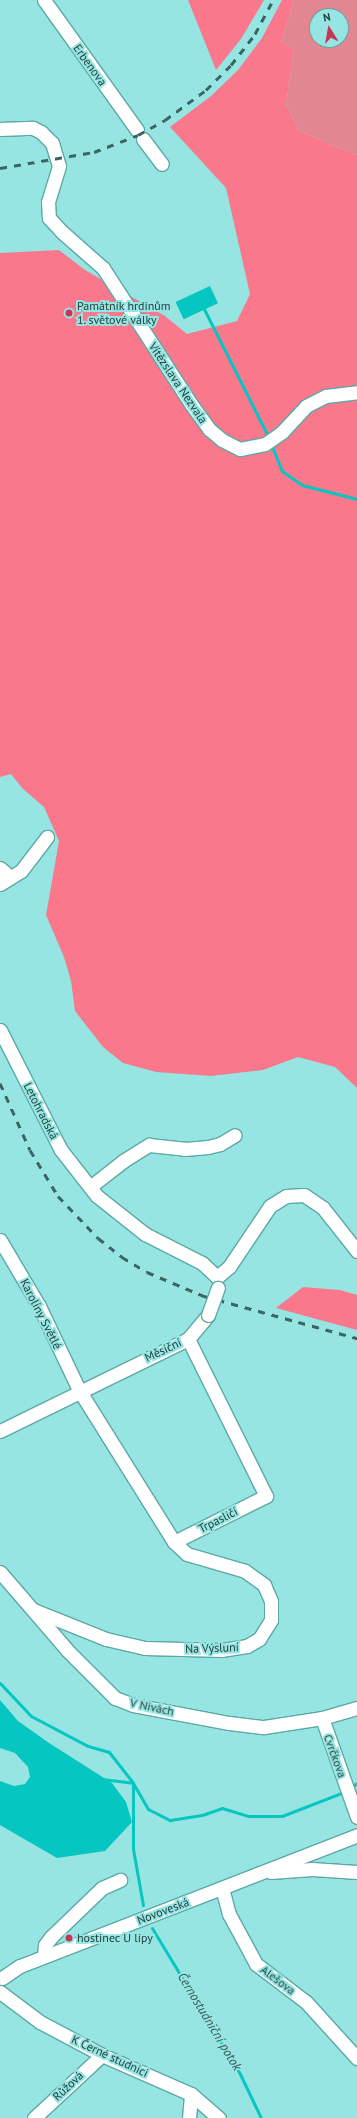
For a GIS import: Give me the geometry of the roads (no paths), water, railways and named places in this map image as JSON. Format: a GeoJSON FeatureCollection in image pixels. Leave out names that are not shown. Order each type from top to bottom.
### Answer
{"type":"FeatureCollection","features":[{"type":"Feature","properties":{"kind":"street","name":"Erbenova"},"geometry":{"type":"LineString","coordinates":[[46,1],[162,164]]}},
{"type":"Feature","properties":{"kind":"street","name":"Vítězslava Nezvala"},"geometry":{"type":"LineString","coordinates":[[0,129],[33,128],[41,132],[52,143],[59,166],[48,201],[49,218],[62,232],[103,268],[191,404],[209,429],[222,440],[240,449],[265,444],[282,432],[306,406],[326,396],[356,392]]}},
{"type":"Feature","properties":{"kind":"street"},"geometry":{"type":"LineString","coordinates":[[0,868],[5,881],[21,870],[47,837]]}},
{"type":"Feature","properties":{"kind":"street","name":"Letohradská"},"geometry":{"type":"LineString","coordinates":[[0,1030],[61,1150],[97,1196],[145,1234],[202,1263],[218,1283]]}},
{"type":"Feature","properties":{"kind":"street"},"geometry":{"type":"LineString","coordinates":[[90,1187],[123,1161],[149,1145],[185,1149],[208,1148],[220,1144],[235,1135]]}},
{"type":"Feature","properties":{"kind":"street","name":"Měsíční"},"geometry":{"type":"LineString","coordinates":[[0,1431],[79,1390],[188,1338],[208,1315],[218,1283],[270,1206],[286,1196],[304,1195],[323,1208],[357,1252]]}},
{"type":"Feature","properties":{"kind":"street","name":"Karolíny Světlé"},"geometry":{"type":"LineString","coordinates":[[0,1240],[38,1306],[79,1390]]}},
{"type":"Feature","properties":{"kind":"street","name":"Trpasličí"},"geometry":{"type":"LineString","coordinates":[[174,1542],[266,1496],[188,1338]]}},
{"type":"Feature","properties":{"kind":"street"},"geometry":{"type":"LineString","coordinates":[[79,1390],[174,1542]]}},
{"type":"Feature","properties":{"kind":"street","name":"Na Výsluní"},"geometry":{"type":"LineString","coordinates":[[34,1610],[106,1639],[145,1648],[238,1649],[259,1639],[271,1620],[271,1601],[264,1585],[245,1571],[187,1554],[174,1542]]}},
{"type":"Feature","properties":{"kind":"street","name":"V Nivách"},"geometry":{"type":"LineString","coordinates":[[0,1572],[67,1650],[115,1698],[133,1705],[229,1723],[264,1727],[322,1718],[357,1708]]}},
{"type":"Feature","properties":{"kind":"street","name":"Cvrčkova"},"geometry":{"type":"LineString","coordinates":[[322,1718],[357,1816]]}},
{"type":"Feature","properties":{"kind":"street","name":"Novoveská"},"geometry":{"type":"LineString","coordinates":[[1,1978],[20,1966],[44,1956],[222,1888],[357,1834]]}},
{"type":"Feature","properties":{"kind":"street","name":"Novoveská"},"geometry":{"type":"LineString","coordinates":[[259,1872],[312,1869],[357,1872]]}},
{"type":"Feature","properties":{"kind":"street"},"geometry":{"type":"LineString","coordinates":[[44,1956],[45,1945],[51,1937],[102,1888],[120,1880]]}},
{"type":"Feature","properties":{"kind":"street","name":"Alešova"},"geometry":{"type":"LineString","coordinates":[[222,1888],[229,1914],[256,1964],[306,2002],[357,2058]]}},
{"type":"Feature","properties":{"kind":"street"},"geometry":{"type":"LineString","coordinates":[[0,1993],[5,1985],[1,1978]]}},
{"type":"Feature","properties":{"kind":"street","name":"K Černé studnici"},"geometry":{"type":"LineString","coordinates":[[0,1993],[40,2022],[102,2055],[191,2094],[219,2118]]}},
{"type":"Feature","properties":{"kind":"street","name":"Růžová"},"geometry":{"type":"LineString","coordinates":[[34,2118],[102,2055]]}},
{"type":"Feature","properties":{"kind":"street"},"geometry":{"type":"LineString","coordinates":[[189,2118],[191,2094]]}},
{"type":"Feature","properties":{"kind":"water"},"geometry":{"type":"Polygon","coordinates":[[[210,286],[218,303],[184,319],[176,302],[210,286]]]}},
{"type":"Feature","properties":{"kind":"water"},"geometry":{"type":"Polygon","coordinates":[[[0,1700],[18,1721],[49,1743],[112,1783],[126,1802],[132,1822],[105,1851],[57,1858],[0,1825],[0,1781],[14,1786],[25,1784],[30,1777],[28,1767],[15,1753],[0,1748],[0,1700]]]}},
{"type":"Feature","properties":{"kind":"waterway"},"geometry":{"type":"LineString","coordinates":[[203,307],[267,434]]}},
{"type":"Feature","properties":{"kind":"waterway"},"geometry":{"type":"LineString","coordinates":[[271,444],[282,471],[302,485],[357,499]]}},
{"type":"Feature","properties":{"kind":"waterway"},"geometry":{"type":"LineString","coordinates":[[0,1683],[31,1716],[88,1746],[109,1752],[133,1783],[148,1809],[170,1820],[202,1815],[222,1808],[248,1816],[282,1816],[344,1792]]}},
{"type":"Feature","properties":{"kind":"waterway","name":"Černostudniční potok"},"geometry":{"type":"LineString","coordinates":[[102,1779],[133,1783],[133,1849],[143,1905]]}},
{"type":"Feature","properties":{"kind":"waterway"},"geometry":{"type":"LineString","coordinates":[[350,1788],[357,1783]]}},
{"type":"Feature","properties":{"kind":"waterway","name":"Černostudniční potok"},"geometry":{"type":"LineString","coordinates":[[152,1928],[240,2074],[261,2118]]}},
{"type":"Feature","properties":{"kind":"railway"},"geometry":{"type":"LineString","coordinates":[[0,168],[94,152],[138,135],[165,120],[206,90],[231,65],[255,34],[273,0]]}},
{"type":"Feature","properties":{"kind":"railway"},"geometry":{"type":"LineString","coordinates":[[0,1083],[30,1150],[58,1196],[98,1238],[122,1257],[147,1272],[204,1296],[357,1338]]}},
{"type":"Feature","properties":{"kind":"place","name":"Památník hrdinům 1. světové války"},"geometry":{"type":"Point","coordinates":[69,313]}},
{"type":"Feature","properties":{"kind":"place","name":"hostinec U lípy"},"geometry":{"type":"Point","coordinates":[69,1938]}}]}
